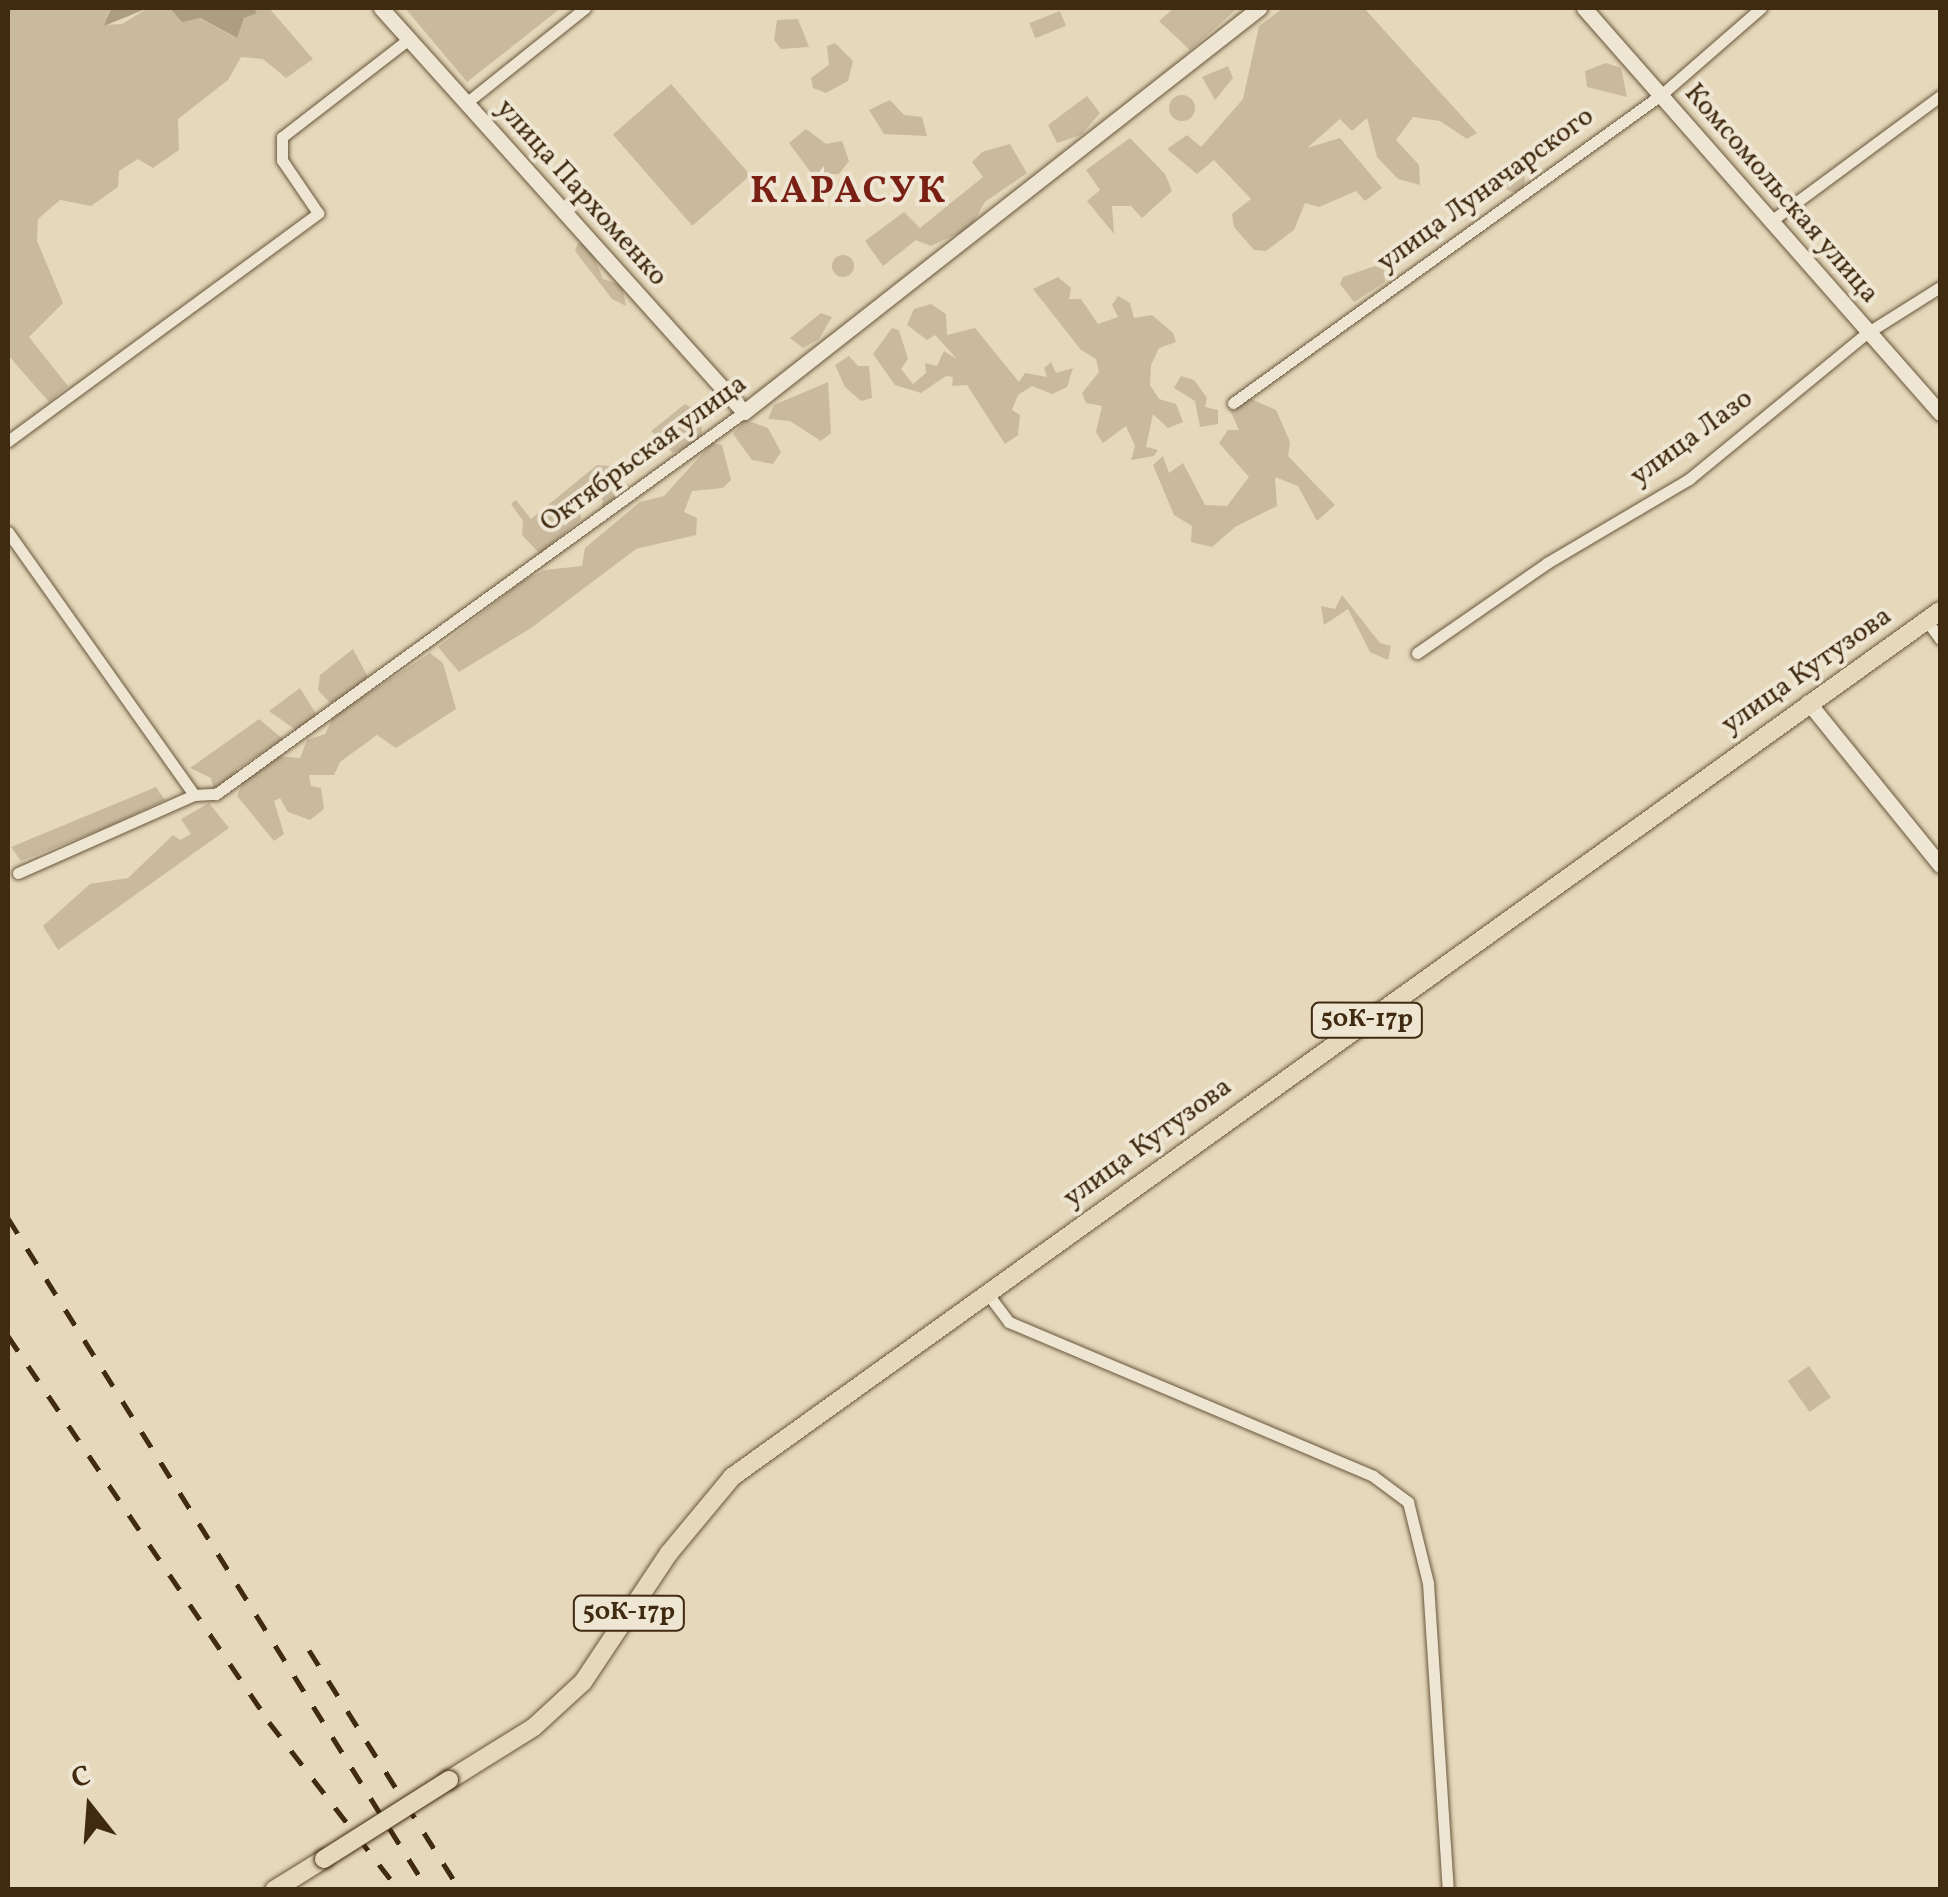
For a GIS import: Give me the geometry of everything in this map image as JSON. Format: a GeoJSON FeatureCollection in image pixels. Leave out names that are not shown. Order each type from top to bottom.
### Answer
{"type":"FeatureCollection","features":[{"type":"Feature","properties":{"kind":"main road","name":"улица Кутузова"},"geometry":{"type":"LineString","coordinates":[[274,1890],[534,1727],[583,1682],[669,1553],[732,1477],[1808,702],[1934,616]]}},
{"type":"Feature","properties":{"kind":"street","name":"улица Пархоменко"},"geometry":{"type":"LineString","coordinates":[[381,8],[744,412]]}},
{"type":"Feature","properties":{"kind":"street"},"geometry":{"type":"LineString","coordinates":[[466,103],[586,8]]}},
{"type":"Feature","properties":{"kind":"street","name":"Октябрьская улица"},"geometry":{"type":"LineString","coordinates":[[18,873],[194,796],[216,794],[744,412],[1259,8]]}},
{"type":"Feature","properties":{"kind":"street","name":"Комсомольская улица"},"geometry":{"type":"LineString","coordinates":[[1584,8],[1940,413]]}},
{"type":"Feature","properties":{"kind":"street","name":"улица Луначарского"},"geometry":{"type":"LineString","coordinates":[[1233,403],[1662,94],[1761,8]]}},
{"type":"Feature","properties":{"kind":"street"},"geometry":{"type":"LineString","coordinates":[[8,442],[318,214],[282,160],[282,137],[410,39]]}},
{"type":"Feature","properties":{"kind":"street"},"geometry":{"type":"LineString","coordinates":[[1771,221],[1940,96]]}},
{"type":"Feature","properties":{"kind":"street","name":"улица Лазо"},"geometry":{"type":"LineString","coordinates":[[1417,653],[1547,563],[1689,479],[1867,333],[1940,287]]}},
{"type":"Feature","properties":{"kind":"street"},"geometry":{"type":"LineString","coordinates":[[8,532],[194,796]]}},
{"type":"Feature","properties":{"kind":"street"},"geometry":{"type":"LineString","coordinates":[[1934,616],[1940,639]]}},
{"type":"Feature","properties":{"kind":"street"},"geometry":{"type":"LineString","coordinates":[[1808,702],[1940,865]]}},
{"type":"Feature","properties":{"kind":"street"},"geometry":{"type":"LineString","coordinates":[[987,1293],[1009,1322],[1373,1476],[1408,1502],[1428,1583],[1448,1890]]}},
{"type":"Feature","properties":{"kind":"shaded area"},"geometry":{"type":"Polygon","coordinates":[[[8,8],[110,8],[105,25],[122,24],[148,8],[170,8],[182,21],[199,18],[236,38],[244,18],[256,13],[253,8],[269,8],[313,59],[286,78],[263,59],[241,57],[228,80],[178,119],[179,150],[153,168],[138,159],[119,171],[118,187],[91,206],[60,200],[38,219],[37,241],[63,303],[29,337],[68,386],[49,402],[8,355],[8,8]]]}},
{"type":"Feature","properties":{"kind":"shaded area"},"geometry":{"type":"Polygon","coordinates":[[[111,8],[148,8],[104,26],[111,8]]]}},
{"type":"Feature","properties":{"kind":"shaded area"},"geometry":{"type":"Polygon","coordinates":[[[170,8],[253,8],[257,13],[244,18],[237,38],[200,18],[182,22],[170,8]]]}},
{"type":"Feature","properties":{"kind":"shaded area"},"geometry":{"type":"Polygon","coordinates":[[[405,8],[561,8],[467,82],[405,8]]]}},
{"type":"Feature","properties":{"kind":"shaded area"},"geometry":{"type":"Polygon","coordinates":[[[1174,8],[1238,8],[1190,50],[1159,21],[1174,8]]]}},
{"type":"Feature","properties":{"kind":"shaded area"},"geometry":{"type":"Polygon","coordinates":[[[1283,8],[1364,8],[1477,133],[1467,139],[1440,121],[1413,117],[1396,140],[1419,165],[1420,185],[1398,179],[1377,157],[1367,118],[1352,131],[1340,119],[1307,148],[1340,138],[1382,188],[1365,201],[1356,191],[1319,207],[1305,203],[1294,230],[1266,251],[1254,250],[1234,227],[1232,214],[1251,199],[1214,160],[1197,174],[1167,149],[1187,135],[1201,147],[1243,99],[1259,26],[1283,8]]]}},
{"type":"Feature","properties":{"kind":"shaded area"},"geometry":{"type":"Polygon","coordinates":[[[1060,11],[1066,26],[1035,38],[1029,23],[1060,11]]]}},
{"type":"Feature","properties":{"kind":"shaded area"},"geometry":{"type":"Polygon","coordinates":[[[798,19],[809,47],[781,49],[774,40],[777,20],[798,19]]]}},
{"type":"Feature","properties":{"kind":"shaded area"},"geometry":{"type":"Polygon","coordinates":[[[835,43],[853,61],[848,81],[826,93],[813,88],[811,78],[829,65],[827,46],[835,43]]]}},
{"type":"Feature","properties":{"kind":"shaded area"},"geometry":{"type":"Polygon","coordinates":[[[1606,63],[1621,68],[1627,97],[1587,87],[1585,71],[1606,63]]]}},
{"type":"Feature","properties":{"kind":"shaded area"},"geometry":{"type":"Polygon","coordinates":[[[1228,66],[1233,78],[1215,100],[1202,77],[1228,66]]]}},
{"type":"Feature","properties":{"kind":"shaded area"},"geometry":{"type":"Polygon","coordinates":[[[671,84],[750,175],[692,226],[613,135],[671,84]]]}},
{"type":"Feature","properties":{"kind":"shaded area"},"geometry":{"type":"Polygon","coordinates":[[[1182,95],[1191,99],[1195,108],[1191,117],[1182,121],[1173,117],[1169,108],[1173,99],[1182,95]]]}},
{"type":"Feature","properties":{"kind":"shaded area"},"geometry":{"type":"Polygon","coordinates":[[[1087,96],[1100,113],[1081,135],[1057,143],[1048,125],[1087,96]]]}},
{"type":"Feature","properties":{"kind":"shaded area"},"geometry":{"type":"Polygon","coordinates":[[[890,100],[904,115],[922,117],[927,136],[884,134],[869,110],[890,100]]]}},
{"type":"Feature","properties":{"kind":"shaded area"},"geometry":{"type":"Polygon","coordinates":[[[806,129],[826,144],[842,141],[849,161],[839,174],[812,174],[789,143],[806,129]]]}},
{"type":"Feature","properties":{"kind":"shaded area"},"geometry":{"type":"Polygon","coordinates":[[[1130,138],[1165,174],[1172,191],[1142,218],[1131,206],[1112,206],[1114,234],[1087,201],[1100,190],[1086,170],[1130,138]]]}},
{"type":"Feature","properties":{"kind":"shaded area"},"geometry":{"type":"Polygon","coordinates":[[[1010,144],[1027,173],[985,202],[970,228],[931,246],[916,240],[883,266],[865,241],[904,212],[920,228],[983,177],[972,162],[982,152],[1010,144]]]}},
{"type":"Feature","properties":{"kind":"shaded area"},"geometry":{"type":"Polygon","coordinates":[[[1514,170],[1522,173],[1522,189],[1514,192],[1506,189],[1503,181],[1506,173],[1514,170]]]}},
{"type":"Feature","properties":{"kind":"shaded area"},"geometry":{"type":"Polygon","coordinates":[[[578,243],[590,246],[603,279],[622,285],[626,306],[612,299],[575,251],[578,243]]]}},
{"type":"Feature","properties":{"kind":"shaded area"},"geometry":{"type":"Polygon","coordinates":[[[843,255],[851,258],[851,274],[843,277],[835,274],[832,266],[835,258],[843,255]]]}},
{"type":"Feature","properties":{"kind":"shaded area"},"geometry":{"type":"Polygon","coordinates":[[[1375,266],[1384,270],[1385,282],[1354,302],[1340,284],[1343,277],[1375,266]]]}},
{"type":"Feature","properties":{"kind":"shaded area"},"geometry":{"type":"Polygon","coordinates":[[[1058,277],[1071,288],[1069,299],[1081,299],[1098,324],[1118,317],[1112,305],[1118,296],[1130,303],[1134,318],[1152,315],[1173,333],[1176,342],[1159,348],[1151,365],[1150,385],[1159,399],[1176,404],[1183,422],[1168,428],[1153,414],[1146,447],[1158,450],[1154,456],[1131,460],[1135,446],[1126,426],[1103,443],[1096,432],[1102,406],[1086,403],[1082,393],[1099,372],[1096,359],[1081,350],[1033,289],[1058,277]]]}},
{"type":"Feature","properties":{"kind":"shaded area"},"geometry":{"type":"Polygon","coordinates":[[[931,304],[946,314],[947,335],[975,328],[1019,382],[1025,373],[1047,377],[1044,368],[1051,362],[1056,373],[1073,368],[1067,387],[1052,394],[1032,386],[1018,395],[1012,410],[1020,415],[1018,435],[1005,444],[967,385],[952,386],[953,377],[946,376],[921,393],[895,385],[873,354],[892,328],[899,330],[908,359],[901,369],[913,384],[926,373],[925,363],[937,366],[944,351],[957,359],[935,335],[927,340],[907,325],[914,309],[931,304]]]}},
{"type":"Feature","properties":{"kind":"shaded area"},"geometry":{"type":"Polygon","coordinates":[[[821,313],[832,317],[819,339],[803,348],[790,338],[821,313]]]}},
{"type":"Feature","properties":{"kind":"shaded area"},"geometry":{"type":"Polygon","coordinates":[[[849,356],[858,366],[869,366],[872,398],[861,401],[845,387],[835,365],[849,356]]]}},
{"type":"Feature","properties":{"kind":"shaded area"},"geometry":{"type":"Polygon","coordinates":[[[1181,376],[1194,380],[1207,398],[1205,407],[1218,410],[1218,424],[1200,427],[1195,401],[1174,388],[1181,376]]]}},
{"type":"Feature","properties":{"kind":"shaded area"},"geometry":{"type":"Polygon","coordinates":[[[828,382],[831,433],[821,441],[790,421],[768,419],[774,405],[828,382]]]}},
{"type":"Feature","properties":{"kind":"shaded area"},"geometry":{"type":"Polygon","coordinates":[[[1251,399],[1276,410],[1290,442],[1288,456],[1335,505],[1317,521],[1298,486],[1275,477],[1277,506],[1235,527],[1212,547],[1191,542],[1192,526],[1174,515],[1153,465],[1163,456],[1169,473],[1183,463],[1205,505],[1227,506],[1249,477],[1219,443],[1228,430],[1239,430],[1229,408],[1251,399]]]}},
{"type":"Feature","properties":{"kind":"shaded area"},"geometry":{"type":"Polygon","coordinates":[[[685,404],[701,413],[702,438],[673,453],[651,431],[685,404]]]}},
{"type":"Feature","properties":{"kind":"shaded area"},"geometry":{"type":"Polygon","coordinates":[[[745,420],[768,428],[781,452],[773,464],[752,460],[733,434],[745,420]]]}},
{"type":"Feature","properties":{"kind":"shaded area"},"geometry":{"type":"Polygon","coordinates":[[[712,443],[722,445],[731,480],[723,488],[692,491],[684,512],[697,518],[696,535],[636,549],[531,628],[459,672],[438,647],[523,581],[545,570],[582,566],[585,548],[640,502],[664,496],[712,443]]]}},
{"type":"Feature","properties":{"kind":"shaded area"},"geometry":{"type":"Polygon","coordinates":[[[597,465],[611,466],[616,502],[600,515],[603,500],[585,492],[579,497],[581,519],[540,554],[522,535],[523,521],[511,504],[516,500],[531,519],[597,465]]]}},
{"type":"Feature","properties":{"kind":"shaded area"},"geometry":{"type":"Polygon","coordinates":[[[1342,595],[1380,643],[1391,646],[1388,660],[1370,652],[1348,609],[1324,625],[1321,606],[1335,609],[1342,595]]]}},
{"type":"Feature","properties":{"kind":"shaded area"},"geometry":{"type":"Polygon","coordinates":[[[353,649],[369,679],[363,689],[330,703],[318,690],[320,675],[353,649]]]}},
{"type":"Feature","properties":{"kind":"shaded area"},"geometry":{"type":"Polygon","coordinates":[[[430,653],[443,663],[456,709],[396,748],[377,735],[340,762],[334,775],[309,775],[311,786],[321,788],[324,809],[310,820],[288,812],[280,798],[274,801],[284,834],[274,841],[237,796],[247,773],[275,756],[300,758],[307,740],[325,734],[334,716],[430,653]]]}},
{"type":"Feature","properties":{"kind":"shaded area"},"geometry":{"type":"Polygon","coordinates":[[[300,688],[318,717],[300,733],[269,711],[300,688]]]}},
{"type":"Feature","properties":{"kind":"shaded area"},"geometry":{"type":"Polygon","coordinates":[[[259,719],[283,739],[237,769],[237,778],[214,790],[211,778],[190,768],[259,719]]]}},
{"type":"Feature","properties":{"kind":"shaded area"},"geometry":{"type":"Polygon","coordinates":[[[156,787],[165,800],[105,828],[21,861],[11,847],[156,787]]]}},
{"type":"Feature","properties":{"kind":"shaded area"},"geometry":{"type":"Polygon","coordinates":[[[209,803],[229,828],[58,950],[43,926],[90,884],[128,878],[173,835],[180,840],[191,834],[181,819],[209,803]]]}},
{"type":"Feature","properties":{"kind":"shaded area"},"geometry":{"type":"Polygon","coordinates":[[[1809,1366],[1831,1397],[1809,1412],[1788,1381],[1809,1366]]]}},
{"type":"Feature","properties":{"kind":"railway"},"geometry":{"type":"LineString","coordinates":[[8,1218],[428,1890]]}},
{"type":"Feature","properties":{"kind":"railway"},"geometry":{"type":"LineString","coordinates":[[8,1336],[269,1722],[399,1890]]}},
{"type":"Feature","properties":{"kind":"railway"},"geometry":{"type":"LineString","coordinates":[[309,1650],[460,1890]]}},
{"type":"Feature","properties":{"kind":"district","name":"КАРАСУК"},"geometry":{"type":"Point","coordinates":[849,193]}}]}
